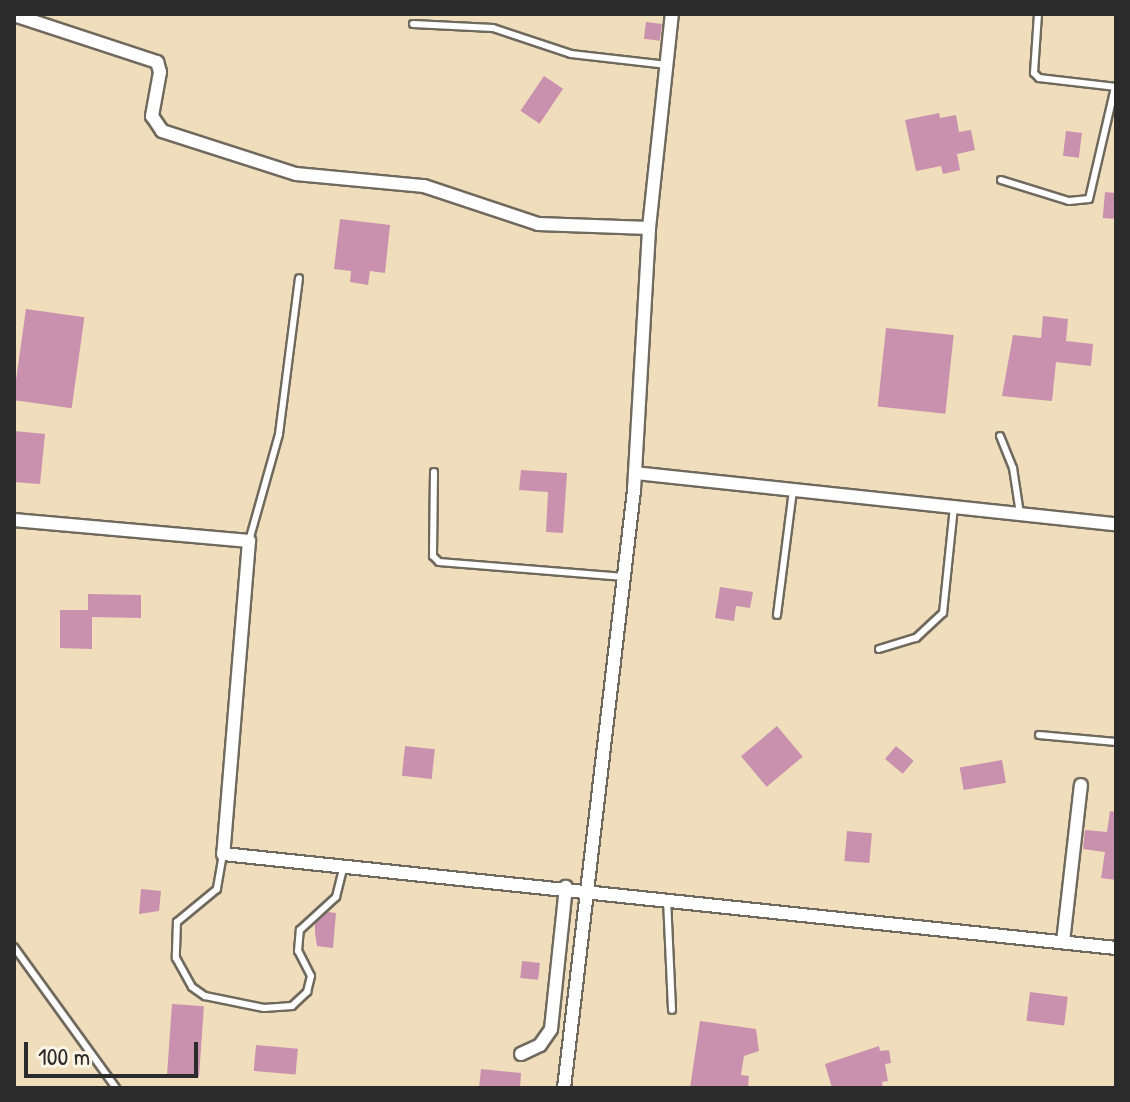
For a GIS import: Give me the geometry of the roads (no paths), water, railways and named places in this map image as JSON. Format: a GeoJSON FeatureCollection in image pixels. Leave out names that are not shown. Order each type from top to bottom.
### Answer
{"type":"FeatureCollection","features":[{"type":"Feature","properties":{"kind":"street"},"geometry":{"type":"LineString","coordinates":[[564,1088],[635,473],[649,228],[672,14]]}},
{"type":"Feature","properties":{"kind":"street"},"geometry":{"type":"LineString","coordinates":[[14,15],[157,62],[160,72],[152,116],[162,131],[296,174],[424,186],[538,224],[649,228]]}},
{"type":"Feature","properties":{"kind":"street"},"geometry":{"type":"LineString","coordinates":[[635,473],[1116,524]]}},
{"type":"Feature","properties":{"kind":"street"},"geometry":{"type":"LineString","coordinates":[[14,520],[249,541],[223,854],[566,887],[1116,948]]}},
{"type":"Feature","properties":{"kind":"street"},"geometry":{"type":"LineString","coordinates":[[1063,942],[1081,785]]}},
{"type":"Feature","properties":{"kind":"street"},"geometry":{"type":"LineString","coordinates":[[521,1054],[540,1045],[551,1029],[566,887]]}},
{"type":"Feature","properties":{"kind":"lane"},"geometry":{"type":"LineString","coordinates":[[1001,180],[1069,201],[1089,199],[1116,87],[1039,78],[1034,73],[1038,14]]}},
{"type":"Feature","properties":{"kind":"lane"},"geometry":{"type":"LineString","coordinates":[[413,24],[493,28],[571,54],[667,65]]}},
{"type":"Feature","properties":{"kind":"lane"},"geometry":{"type":"LineString","coordinates":[[249,541],[279,434],[299,278]]}},
{"type":"Feature","properties":{"kind":"lane"},"geometry":{"type":"LineString","coordinates":[[1000,436],[1013,468],[1020,514]]}},
{"type":"Feature","properties":{"kind":"lane"},"geometry":{"type":"LineString","coordinates":[[434,472],[433,556],[439,562],[624,577]]}},
{"type":"Feature","properties":{"kind":"lane"},"geometry":{"type":"LineString","coordinates":[[777,615],[793,490]]}},
{"type":"Feature","properties":{"kind":"lane"},"geometry":{"type":"LineString","coordinates":[[879,649],[916,638],[943,613],[954,507]]}},
{"type":"Feature","properties":{"kind":"lane"},"geometry":{"type":"LineString","coordinates":[[1039,735],[1116,742]]}},
{"type":"Feature","properties":{"kind":"lane"},"geometry":{"type":"LineString","coordinates":[[223,854],[217,889],[177,922],[176,958],[192,987],[205,996],[264,1008],[292,1006],[307,992],[311,976],[298,951],[300,930],[336,897],[344,865]]}},
{"type":"Feature","properties":{"kind":"lane"},"geometry":{"type":"LineString","coordinates":[[667,899],[672,1010]]}},
{"type":"Feature","properties":{"kind":"lane"},"geometry":{"type":"LineString","coordinates":[[14,947],[116,1088]]}}]}
